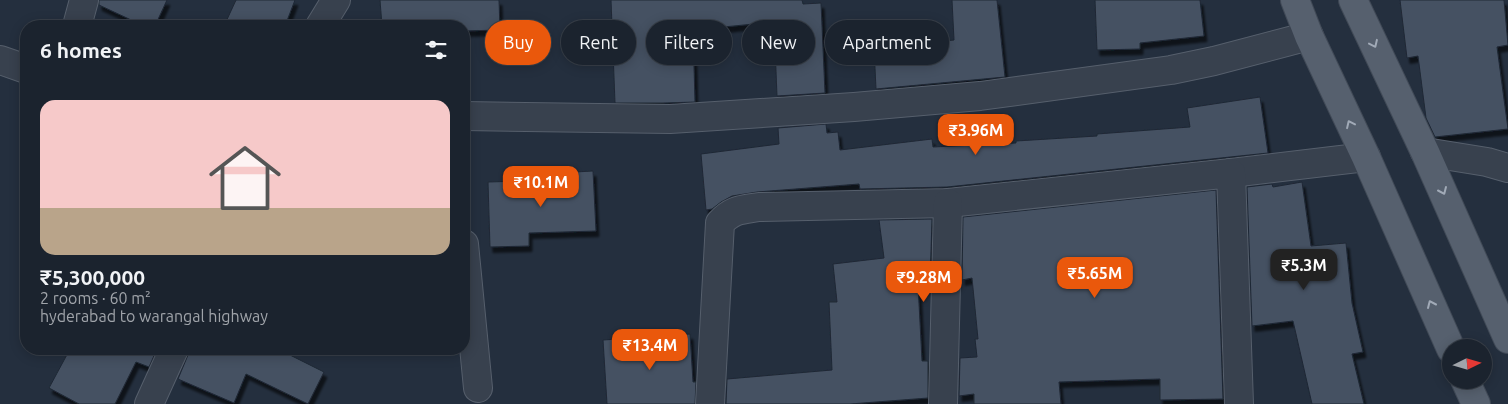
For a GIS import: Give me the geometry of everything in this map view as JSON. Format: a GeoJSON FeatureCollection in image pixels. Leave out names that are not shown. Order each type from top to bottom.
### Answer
{"type":"FeatureCollection","features":[{"type":"Feature","properties":{"kind":"main road"},"geometry":{"type":"LineString","coordinates":[[1295,0],[1309,36],[1366,157],[1447,339]]}},
{"type":"Feature","properties":{"kind":"main road"},"geometry":{"type":"LineString","coordinates":[[1353,0],[1426,152],[1508,339]]}},
{"type":"Feature","properties":{"kind":"main road"},"geometry":{"type":"LineString","coordinates":[[1469,389],[1476,404]]}},
{"type":"Feature","properties":{"kind":"street"},"geometry":{"type":"LineString","coordinates":[[79,20],[84,0]]}},
{"type":"Feature","properties":{"kind":"street"},"geometry":{"type":"LineString","coordinates":[[324,20],[336,0]]}},
{"type":"Feature","properties":{"kind":"street"},"geometry":{"type":"LineString","coordinates":[[470,116],[670,119],[854,108],[970,97],[1171,70],[1214,61],[1309,36]]}},
{"type":"Feature","properties":{"kind":"street"},"geometry":{"type":"LineString","coordinates":[[0,60],[20,67]]}},
{"type":"Feature","properties":{"kind":"street"},"geometry":{"type":"LineString","coordinates":[[1426,152],[1487,162],[1508,168]]}},
{"type":"Feature","properties":{"kind":"street"},"geometry":{"type":"LineString","coordinates":[[710,404],[720,223],[728,214],[759,207],[948,203],[1366,157]]}},
{"type":"Feature","properties":{"kind":"street"},"geometry":{"type":"LineString","coordinates":[[1230,173],[1239,404]]}},
{"type":"Feature","properties":{"kind":"street"},"geometry":{"type":"LineString","coordinates":[[943,404],[948,203]]}},
{"type":"Feature","properties":{"kind":"street"},"geometry":{"type":"LineString","coordinates":[[470,306],[478,388]]}},
{"type":"Feature","properties":{"kind":"street"},"geometry":{"type":"LineString","coordinates":[[150,404],[171,355]]}},
{"type":"Feature","properties":{"kind":"building"},"geometry":{"type":"Polygon","coordinates":[[[99,0],[167,0],[158,20],[131,20],[99,5],[99,0]]]}},
{"type":"Feature","properties":{"kind":"building"},"geometry":{"type":"Polygon","coordinates":[[[236,0],[295,0],[287,20],[227,20],[236,0]]]}},
{"type":"Feature","properties":{"kind":"building"},"geometry":{"type":"Polygon","coordinates":[[[380,0],[499,0],[500,20],[485,20],[485,30],[470,31],[470,20],[382,20],[380,0]]]}},
{"type":"Feature","properties":{"kind":"building"},"geometry":{"type":"Polygon","coordinates":[[[611,0],[802,0],[803,4],[821,3],[825,93],[777,96],[776,65],[815,65],[815,20],[742,20],[742,25],[732,26],[732,20],[646,20],[646,65],[694,65],[695,102],[615,103],[614,65],[636,65],[636,20],[612,20],[611,0]]]}},
{"type":"Feature","properties":{"kind":"building"},"geometry":{"type":"Polygon","coordinates":[[[952,0],[997,0],[1005,77],[876,89],[875,65],[949,65],[949,40],[954,40],[952,0]]]}},
{"type":"Feature","properties":{"kind":"building"},"geometry":{"type":"Polygon","coordinates":[[[1095,0],[1200,0],[1204,36],[1140,43],[1140,49],[1097,50],[1095,0]]]}},
{"type":"Feature","properties":{"kind":"building"},"geometry":{"type":"Polygon","coordinates":[[[1400,0],[1504,0],[1508,45],[1497,47],[1508,129],[1435,137],[1426,118],[1418,56],[1407,58],[1400,0]]]}},
{"type":"Feature","properties":{"kind":"building"},"geometry":{"type":"Polygon","coordinates":[[[1260,97],[1268,153],[947,187],[860,189],[859,184],[757,192],[732,196],[712,209],[706,210],[701,154],[779,144],[778,128],[826,124],[827,133],[838,132],[840,150],[932,139],[933,147],[1016,143],[1016,141],[1097,136],[1097,134],[1190,127],[1187,108],[1260,97]]]}},
{"type":"Feature","properties":{"kind":"building"},"geometry":{"type":"Polygon","coordinates":[[[593,171],[596,231],[529,233],[529,246],[490,247],[488,182],[557,180],[557,173],[593,171]]]}},
{"type":"Feature","properties":{"kind":"building"},"geometry":{"type":"Polygon","coordinates":[[[1302,182],[1311,246],[1346,243],[1352,303],[1363,352],[1352,354],[1364,404],[1312,404],[1293,321],[1252,326],[1247,187],[1272,184],[1273,187],[1302,182]]]}},
{"type":"Feature","properties":{"kind":"building"},"geometry":{"type":"Polygon","coordinates":[[[1216,190],[1223,399],[1160,400],[1160,379],[1059,382],[1061,404],[974,404],[974,394],[959,396],[960,358],[977,357],[975,339],[978,339],[972,278],[962,280],[963,217],[1216,190]]]}},
{"type":"Feature","properties":{"kind":"building"},"geometry":{"type":"Polygon","coordinates":[[[932,219],[930,283],[918,284],[922,361],[928,361],[928,398],[850,404],[726,404],[727,379],[832,370],[829,302],[837,302],[833,264],[884,258],[879,220],[932,219]]]}},
{"type":"Feature","properties":{"kind":"building"},"geometry":{"type":"Polygon","coordinates":[[[690,334],[693,382],[696,382],[695,404],[607,404],[603,340],[690,334]]]}},
{"type":"Feature","properties":{"kind":"building"},"geometry":{"type":"Polygon","coordinates":[[[67,355],[154,355],[149,367],[136,362],[115,404],[79,404],[49,388],[67,355]]]}},
{"type":"Feature","properties":{"kind":"building"},"geometry":{"type":"Polygon","coordinates":[[[188,355],[290,355],[324,372],[308,404],[246,374],[234,403],[178,379],[188,355]]]}}]}
